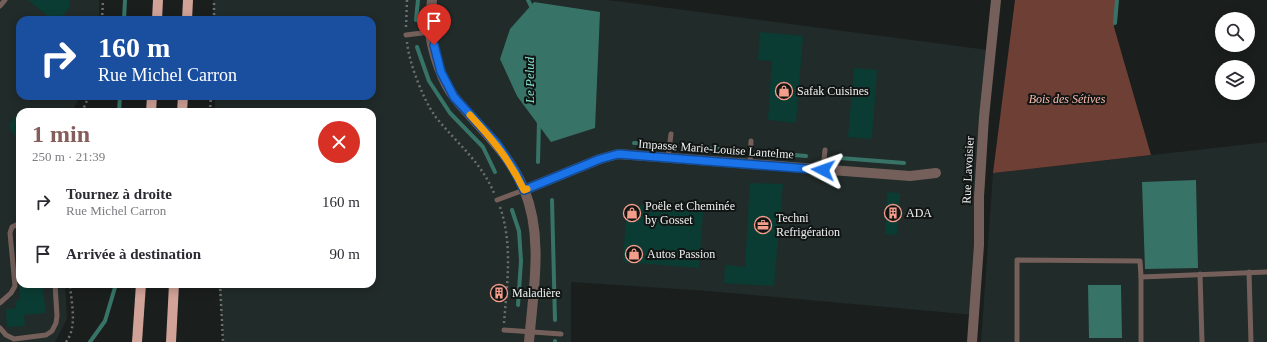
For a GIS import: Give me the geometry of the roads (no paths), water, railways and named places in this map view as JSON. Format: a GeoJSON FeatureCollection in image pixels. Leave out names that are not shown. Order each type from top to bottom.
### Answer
{"type":"FeatureCollection","features":[{"type":"Feature","properties":{"kind":"main road"},"geometry":{"type":"LineString","coordinates":[[157,16],[158,0]]}},
{"type":"Feature","properties":{"kind":"main road"},"geometry":{"type":"LineString","coordinates":[[187,16],[188,0]]}},
{"type":"Feature","properties":{"kind":"main road"},"geometry":{"type":"LineString","coordinates":[[137,342],[141,288]]}},
{"type":"Feature","properties":{"kind":"main road"},"geometry":{"type":"LineString","coordinates":[[171,342],[174,288]]}},
{"type":"Feature","properties":{"kind":"street"},"geometry":{"type":"LineString","coordinates":[[432,0],[430,32],[441,72],[454,97],[497,144],[515,171],[524,190],[532,216],[536,250],[530,337]]}},
{"type":"Feature","properties":{"kind":"street","name":"Rue Lavoisier"},"geometry":{"type":"LineString","coordinates":[[972,342],[979,245],[980,183],[984,117],[996,0]]}},
{"type":"Feature","properties":{"kind":"street","name":"Impasse Marie-Louise Lantelme"},"geometry":{"type":"LineString","coordinates":[[524,190],[600,159],[618,154],[910,176],[936,173]]}},
{"type":"Feature","properties":{"kind":"lane"},"geometry":{"type":"LineString","coordinates":[[0,6],[5,0]]}},
{"type":"Feature","properties":{"kind":"lane"},"geometry":{"type":"LineString","coordinates":[[406,35],[430,32]]}},
{"type":"Feature","properties":{"kind":"lane"},"geometry":{"type":"LineString","coordinates":[[668,158],[671,134]]}},
{"type":"Feature","properties":{"kind":"lane"},"geometry":{"type":"LineString","coordinates":[[750,164],[751,141]]}},
{"type":"Feature","properties":{"kind":"lane"},"geometry":{"type":"LineString","coordinates":[[823,170],[825,150]]}},
{"type":"Feature","properties":{"kind":"lane"},"geometry":{"type":"LineString","coordinates":[[497,200],[524,190]]}},
{"type":"Feature","properties":{"kind":"lane"},"geometry":{"type":"LineString","coordinates":[[0,302],[11,293],[15,286],[10,233],[12,227],[16,225]]}},
{"type":"Feature","properties":{"kind":"lane"},"geometry":{"type":"LineString","coordinates":[[1017,342],[1017,260],[1140,261],[1141,342]]}},
{"type":"Feature","properties":{"kind":"lane"},"geometry":{"type":"LineString","coordinates":[[1249,272],[1251,342]]}},
{"type":"Feature","properties":{"kind":"lane"},"geometry":{"type":"LineString","coordinates":[[1141,276],[1267,272]]}},
{"type":"Feature","properties":{"kind":"lane"},"geometry":{"type":"LineString","coordinates":[[1200,274],[1202,342]]}},
{"type":"Feature","properties":{"kind":"lane"},"geometry":{"type":"LineString","coordinates":[[0,328],[6,335],[14,339],[46,335],[52,331],[56,323],[57,316],[55,288]]}},
{"type":"Feature","properties":{"kind":"lane"},"geometry":{"type":"LineString","coordinates":[[504,330],[530,337],[561,334]]}},
{"type":"Feature","properties":{"kind":"water"},"geometry":{"type":"Polygon","coordinates":[[[534,2],[600,12],[595,128],[551,142],[517,96],[500,59],[510,29],[534,2]]]}},
{"type":"Feature","properties":{"kind":"water"},"geometry":{"type":"Polygon","coordinates":[[[1196,180],[1198,268],[1145,269],[1142,182],[1196,180]]]}},
{"type":"Feature","properties":{"kind":"water"},"geometry":{"type":"Polygon","coordinates":[[[1088,285],[1121,285],[1122,338],[1089,338],[1088,285]]]}},
{"type":"Feature","properties":{"kind":"waterway","name":"Le Pelud"},"geometry":{"type":"LineString","coordinates":[[124,16],[125,0]]}},
{"type":"Feature","properties":{"kind":"waterway"},"geometry":{"type":"LineString","coordinates":[[416,20],[418,0]]}},
{"type":"Feature","properties":{"kind":"waterway","name":"Le Pelud"},"geometry":{"type":"LineString","coordinates":[[528,0],[533,10]]}},
{"type":"Feature","properties":{"kind":"waterway","name":"Le Pelud"},"geometry":{"type":"LineString","coordinates":[[1115,23],[1117,0]]}},
{"type":"Feature","properties":{"kind":"waterway"},"geometry":{"type":"LineString","coordinates":[[417,47],[429,81],[450,113],[483,147],[495,172]]}},
{"type":"Feature","properties":{"kind":"waterway","name":"Le Pelud"},"geometry":{"type":"LineString","coordinates":[[119,108],[120,100]]}},
{"type":"Feature","properties":{"kind":"waterway","name":"Le Pelud"},"geometry":{"type":"LineString","coordinates":[[538,162],[539,121]]}},
{"type":"Feature","properties":{"kind":"waterway"},"geometry":{"type":"LineString","coordinates":[[634,143],[653,144]]}},
{"type":"Feature","properties":{"kind":"waterway"},"geometry":{"type":"LineString","coordinates":[[685,147],[736,150]]}},
{"type":"Feature","properties":{"kind":"waterway"},"geometry":{"type":"LineString","coordinates":[[769,153],[806,156]]}},
{"type":"Feature","properties":{"kind":"waterway"},"geometry":{"type":"LineString","coordinates":[[840,158],[904,163]]}},
{"type":"Feature","properties":{"kind":"waterway","name":"Le Pelud"},"geometry":{"type":"LineString","coordinates":[[552,200],[555,320]]}},
{"type":"Feature","properties":{"kind":"waterway"},"geometry":{"type":"LineString","coordinates":[[512,210],[519,231],[521,261],[518,305]]}},
{"type":"Feature","properties":{"kind":"waterway","name":"Le Pelud"},"geometry":{"type":"LineString","coordinates":[[90,342],[105,321],[115,288]]}},
{"type":"Feature","properties":{"kind":"place","name":"Safak Cuisines"},"geometry":{"type":"Point","coordinates":[784,91]}},
{"type":"Feature","properties":{"kind":"place","name":"Poële et Cheminée by Gosset"},"geometry":{"type":"Point","coordinates":[632,213]}},
{"type":"Feature","properties":{"kind":"place","name":"ADA"},"geometry":{"type":"Point","coordinates":[893,213]}},
{"type":"Feature","properties":{"kind":"place","name":"Techni Refrigération"},"geometry":{"type":"Point","coordinates":[763,225]}},
{"type":"Feature","properties":{"kind":"place","name":"Autos Passion"},"geometry":{"type":"Point","coordinates":[634,254]}},
{"type":"Feature","properties":{"kind":"place","name":"Maladière"},"geometry":{"type":"Point","coordinates":[499,293]}},
{"type":"Feature","properties":{"kind":"park label","name":"Bois des Sétives"},"geometry":{"type":"Point","coordinates":[1067,99]}}]}
